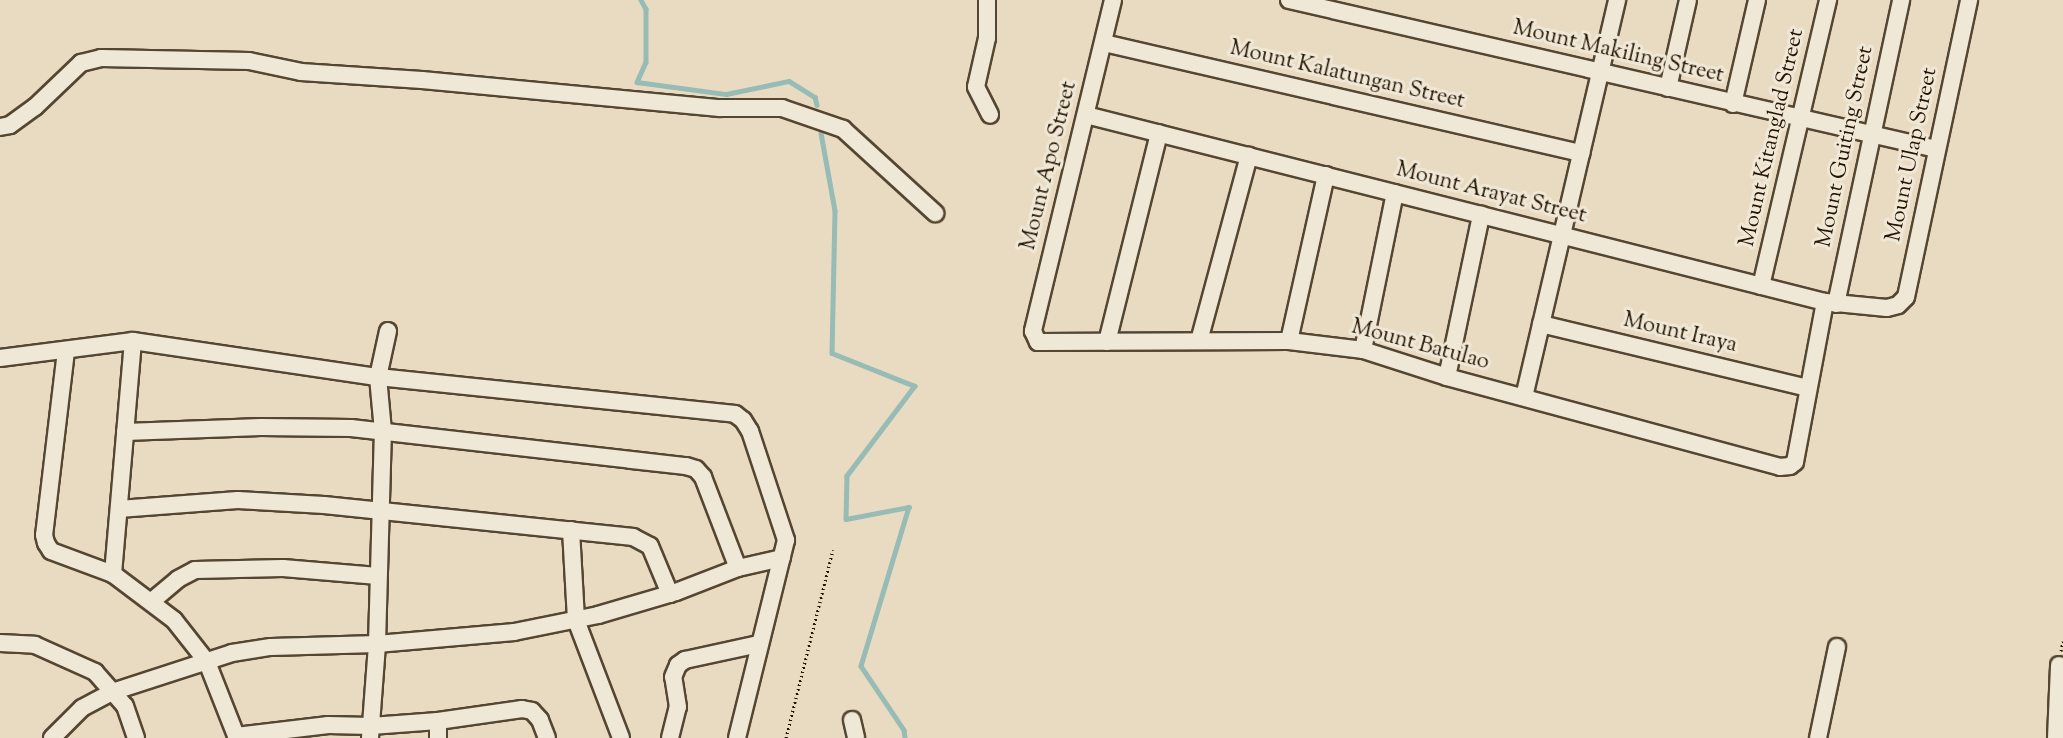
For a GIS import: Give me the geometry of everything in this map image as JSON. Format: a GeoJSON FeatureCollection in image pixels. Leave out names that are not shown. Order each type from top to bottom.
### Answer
{"type":"FeatureCollection","features":[{"type":"Feature","properties":{"kind":"street"},"geometry":{"type":"LineString","coordinates":[[987,0],[987,38],[976,87],[990,115]]}},
{"type":"Feature","properties":{"kind":"street","name":"Mount Apo Street"},"geometry":{"type":"LineString","coordinates":[[1038,342],[1033,331],[1113,0]]}},
{"type":"Feature","properties":{"kind":"street","name":"Mount Makiling Street"},"geometry":{"type":"LineString","coordinates":[[1289,0],[1936,149]]}},
{"type":"Feature","properties":{"kind":"street"},"geometry":{"type":"LineString","coordinates":[[1524,397],[1617,0]]}},
{"type":"Feature","properties":{"kind":"street"},"geometry":{"type":"LineString","coordinates":[[1668,88],[1688,0]]}},
{"type":"Feature","properties":{"kind":"street"},"geometry":{"type":"LineString","coordinates":[[1733,104],[1757,0]]}},
{"type":"Feature","properties":{"kind":"street","name":"Mount Kitanglad Street"},"geometry":{"type":"LineString","coordinates":[[1761,286],[1828,0]]}},
{"type":"Feature","properties":{"kind":"street","name":"Mount Guiting Street"},"geometry":{"type":"LineString","coordinates":[[1780,466],[1790,466],[1796,462],[1808,388],[1871,134],[1901,0]]}},
{"type":"Feature","properties":{"kind":"street","name":"Mount Ulap Street"},"geometry":{"type":"LineString","coordinates":[[1887,308],[1898,305],[1906,297],[1969,0]]}},
{"type":"Feature","properties":{"kind":"street","name":"Mount Kalatungan Street"},"geometry":{"type":"LineString","coordinates":[[1104,43],[1581,153]]}},
{"type":"Feature","properties":{"kind":"street"},"geometry":{"type":"LineString","coordinates":[[0,127],[10,125],[35,107],[81,63],[101,58],[249,61],[301,72],[422,80],[720,108],[782,108],[843,129],[934,213]]}},
{"type":"Feature","properties":{"kind":"street","name":"Mount Arayat Street"},"geometry":{"type":"LineString","coordinates":[[1086,115],[1830,303],[1887,308]]}},
{"type":"Feature","properties":{"kind":"street"},"geometry":{"type":"LineString","coordinates":[[1107,342],[1159,133]]}},
{"type":"Feature","properties":{"kind":"street"},"geometry":{"type":"LineString","coordinates":[[1199,340],[1249,156]]}},
{"type":"Feature","properties":{"kind":"street"},"geometry":{"type":"LineString","coordinates":[[1288,341],[1326,176]]}},
{"type":"Feature","properties":{"kind":"street"},"geometry":{"type":"LineString","coordinates":[[1363,350],[1395,193]]}},
{"type":"Feature","properties":{"kind":"street"},"geometry":{"type":"LineString","coordinates":[[1447,377],[1481,215]]}},
{"type":"Feature","properties":{"kind":"street","name":"Mount Iraya"},"geometry":{"type":"LineString","coordinates":[[1541,324],[1808,388]]}},
{"type":"Feature","properties":{"kind":"street"},"geometry":{"type":"LineString","coordinates":[[370,732],[377,644],[383,431],[378,376],[388,331]]}},
{"type":"Feature","properties":{"kind":"street"},"geometry":{"type":"LineString","coordinates":[[112,574],[133,341]]}},
{"type":"Feature","properties":{"kind":"street"},"geometry":{"type":"LineString","coordinates":[[0,358],[133,341],[378,376],[735,414],[744,420],[750,431],[764,467],[786,540],[737,738]]}},
{"type":"Feature","properties":{"kind":"street","name":"Mount Batulao"},"geometry":{"type":"LineString","coordinates":[[1038,342],[1288,341],[1363,350],[1447,377],[1780,466]]}},
{"type":"Feature","properties":{"kind":"street"},"geometry":{"type":"LineString","coordinates":[[66,351],[46,543],[51,550],[112,574],[152,601],[174,620],[207,662],[237,737],[328,725],[370,732],[522,709],[532,711],[540,720],[547,738]]}},
{"type":"Feature","properties":{"kind":"street"},"geometry":{"type":"LineString","coordinates":[[125,432],[261,427],[351,428],[639,460],[696,469],[703,477],[738,568]]}},
{"type":"Feature","properties":{"kind":"street"},"geometry":{"type":"LineString","coordinates":[[119,509],[238,500],[380,508],[642,539],[650,546],[670,594]]}},
{"type":"Feature","properties":{"kind":"street"},"geometry":{"type":"LineString","coordinates":[[571,530],[576,620],[621,738]]}},
{"type":"Feature","properties":{"kind":"street"},"geometry":{"type":"LineString","coordinates":[[52,738],[82,708],[112,692],[232,653],[271,647],[377,644],[514,632],[576,620],[670,594],[738,568],[782,558]]}},
{"type":"Feature","properties":{"kind":"street"},"geometry":{"type":"LineString","coordinates":[[152,601],[178,579],[195,570],[283,568],[378,576]]}},
{"type":"Feature","properties":{"kind":"street"},"geometry":{"type":"LineString","coordinates":[[0,643],[35,645],[50,649],[95,672],[125,706],[136,738]]}},
{"type":"Feature","properties":{"kind":"street"},"geometry":{"type":"LineString","coordinates":[[670,738],[678,707],[673,677],[678,665],[685,660],[759,644]]}},
{"type":"Feature","properties":{"kind":"street"},"geometry":{"type":"LineString","coordinates":[[1818,738],[1837,646]]}},
{"type":"Feature","properties":{"kind":"street"},"geometry":{"type":"LineString","coordinates":[[2056,738],[2059,665]]}},
{"type":"Feature","properties":{"kind":"street"},"geometry":{"type":"LineString","coordinates":[[852,720],[856,738]]}},
{"type":"Feature","properties":{"kind":"street"},"geometry":{"type":"LineString","coordinates":[[438,721],[438,738]]}},
{"type":"Feature","properties":{"kind":"path"},"geometry":{"type":"LineString","coordinates":[[786,738],[833,550]]}},
{"type":"Feature","properties":{"kind":"waterway"},"geometry":{"type":"LineString","coordinates":[[641,0],[646,9],[646,62],[637,82],[726,94],[789,81],[815,97],[817,105]]}},
{"type":"Feature","properties":{"kind":"waterway"},"geometry":{"type":"LineString","coordinates":[[821,133],[835,211],[832,353],[915,386],[847,476],[846,519],[909,507],[861,666],[904,730],[905,738]]}}]}
